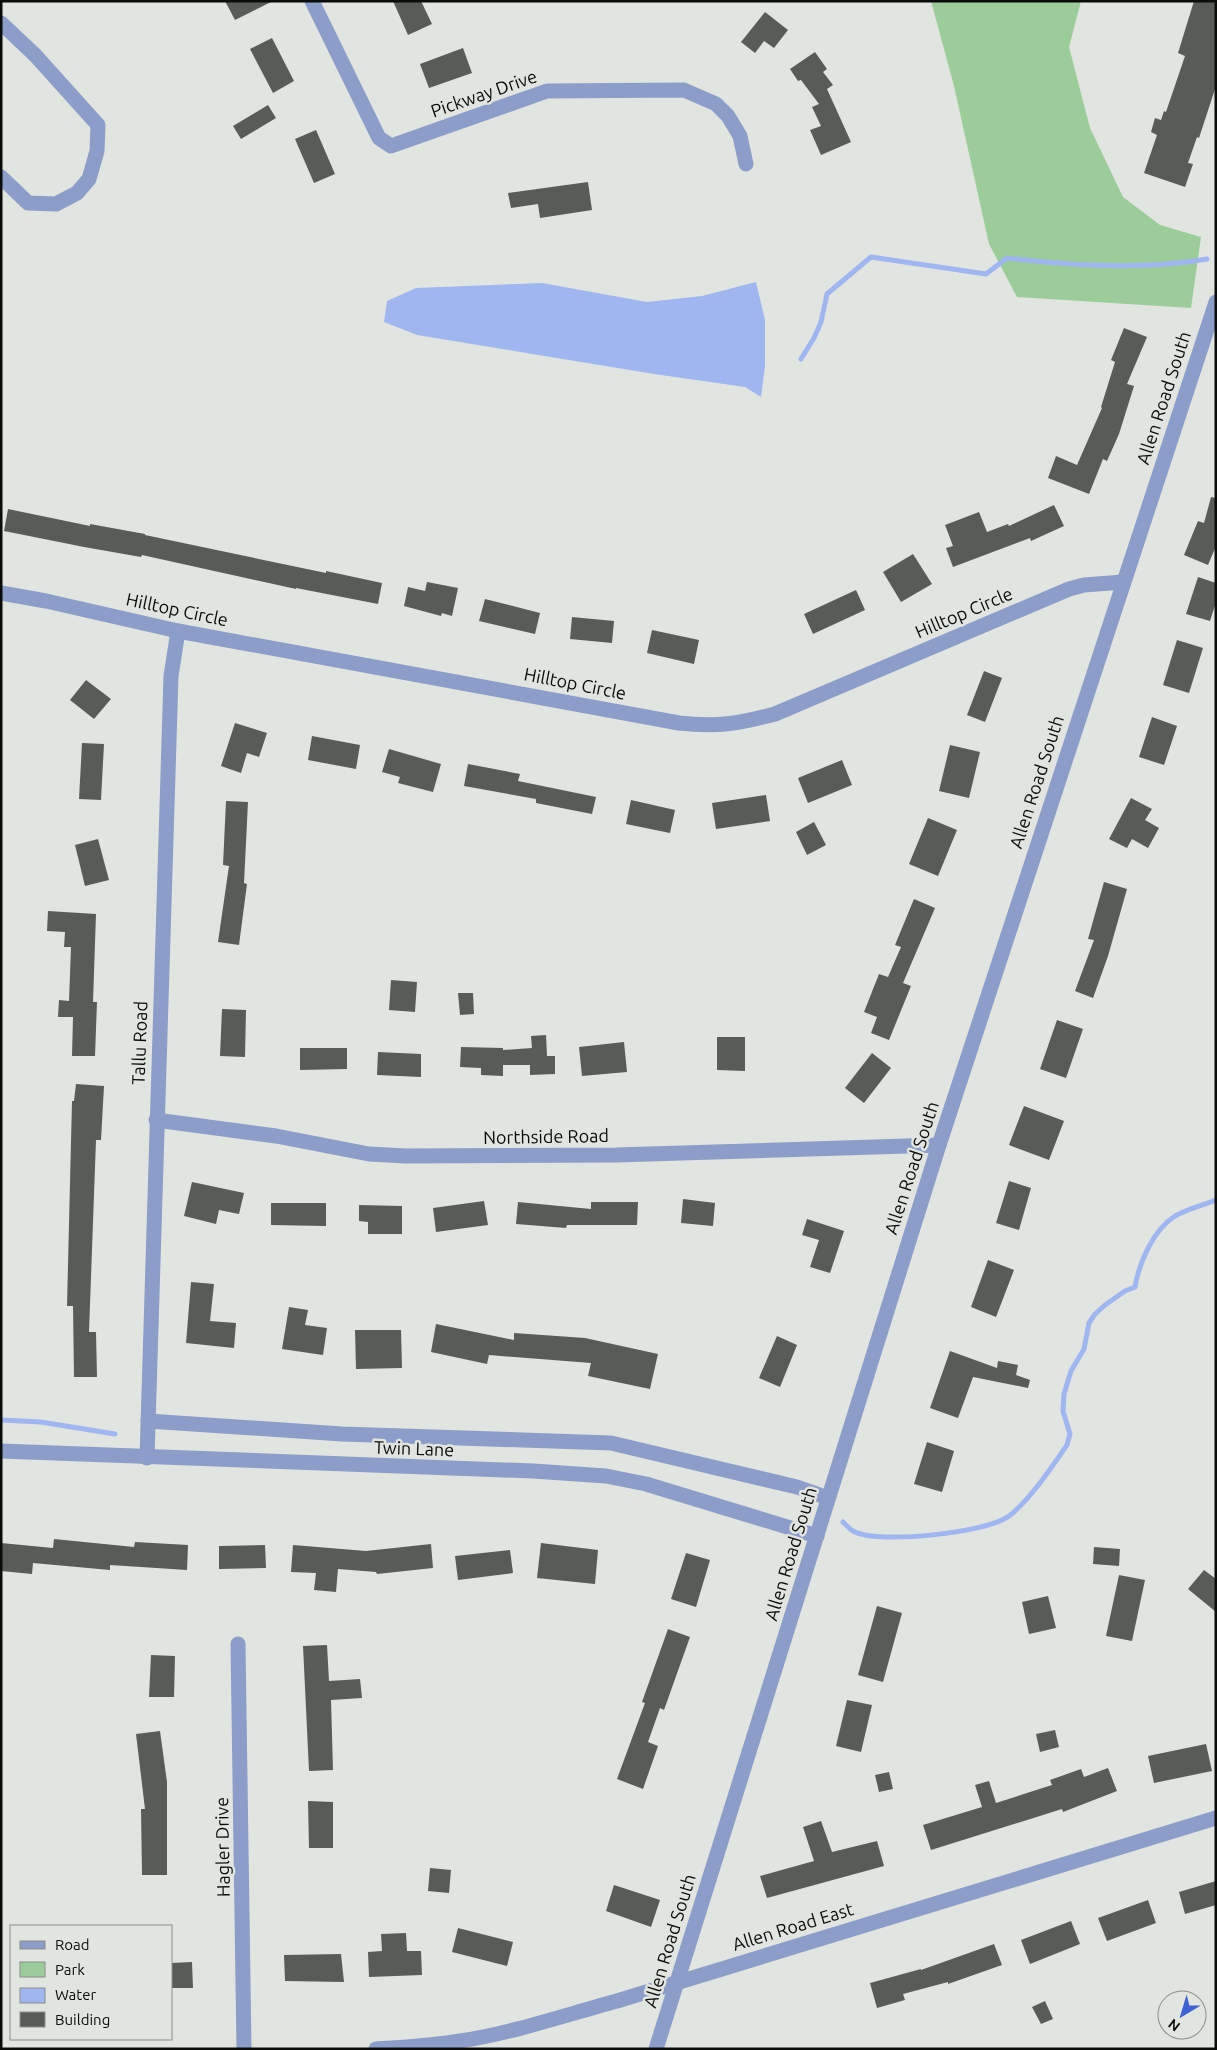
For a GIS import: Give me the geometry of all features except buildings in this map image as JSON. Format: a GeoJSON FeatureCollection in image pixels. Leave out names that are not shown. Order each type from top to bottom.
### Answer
{"type":"FeatureCollection","features":[{"type":"Feature","properties":{"kind":"street","name":"Pickway Drive"},"geometry":{"type":"LineString","coordinates":[[312,1],[379,138],[391,146],[547,91],[684,90],[716,104],[728,116],[740,136],[746,164]]}},
{"type":"Feature","properties":{"kind":"street"},"geometry":{"type":"LineString","coordinates":[[1,23],[34,55],[98,125],[97,151],[89,178],[77,193],[56,204],[28,203],[1,178]]}},
{"type":"Feature","properties":{"kind":"street","name":"Allen Road South"},"geometry":{"type":"LineString","coordinates":[[656,2049],[939,1145],[1216,302]]}},
{"type":"Feature","properties":{"kind":"street","name":"Hilltop Circle"},"geometry":{"type":"LineString","coordinates":[[1,593],[178,630],[679,723],[705,726],[739,724],[775,714],[1069,589],[1084,585],[1123,582]]}},
{"type":"Feature","properties":{"kind":"street","name":"Tallu Road"},"geometry":{"type":"LineString","coordinates":[[147,1458],[171,676],[178,630]]}},
{"type":"Feature","properties":{"kind":"street","name":"Northside Road"},"geometry":{"type":"LineString","coordinates":[[156,1120],[276,1136],[369,1154],[406,1156],[616,1155],[939,1145]]}},
{"type":"Feature","properties":{"kind":"street","name":"Twin Lane"},"geometry":{"type":"LineString","coordinates":[[148,1421],[342,1434],[611,1443],[797,1486],[828,1498]]}},
{"type":"Feature","properties":{"kind":"street","name":"Twin Lane"},"geometry":{"type":"LineString","coordinates":[[1,1451],[147,1458],[533,1471],[606,1476],[646,1484],[817,1536]]}},
{"type":"Feature","properties":{"kind":"street","name":"Hagler Drive"},"geometry":{"type":"LineString","coordinates":[[238,1644],[244,2049]]}},
{"type":"Feature","properties":{"kind":"street","name":"Allen Road East"},"geometry":{"type":"LineString","coordinates":[[376,2049],[463,2041],[516,2029],[1216,1818]]}},
{"type":"Feature","properties":{"kind":"green space"},"geometry":{"type":"Polygon","coordinates":[[[931,1],[1081,1],[1069,47],[1090,128],[1123,197],[1160,225],[1201,237],[1191,308],[1017,297],[989,244],[954,86],[931,1]]]}},
{"type":"Feature","properties":{"kind":"water"},"geometry":{"type":"Polygon","coordinates":[[[756,282],[765,320],[765,366],[761,397],[745,387],[417,335],[384,322],[387,301],[416,288],[542,283],[647,302],[702,296],[756,282]]]}},
{"type":"Feature","properties":{"kind":"waterway"},"geometry":{"type":"LineString","coordinates":[[801,359],[821,322],[827,294],[871,257],[986,274],[1007,258],[1107,266],[1158,265],[1207,259]]}},
{"type":"Feature","properties":{"kind":"waterway"},"geometry":{"type":"LineString","coordinates":[[843,1522],[853,1531],[868,1535],[908,1537],[957,1532],[979,1527],[997,1522],[1017,1510],[1040,1483],[1067,1445],[1070,1434],[1063,1411],[1064,1394],[1071,1371],[1084,1349],[1089,1323],[1105,1305],[1125,1291],[1135,1287],[1148,1248],[1167,1222],[1185,1211],[1216,1200]]}},
{"type":"Feature","properties":{"kind":"waterway"},"geometry":{"type":"LineString","coordinates":[[1,1420],[41,1422],[115,1434]]}}]}
